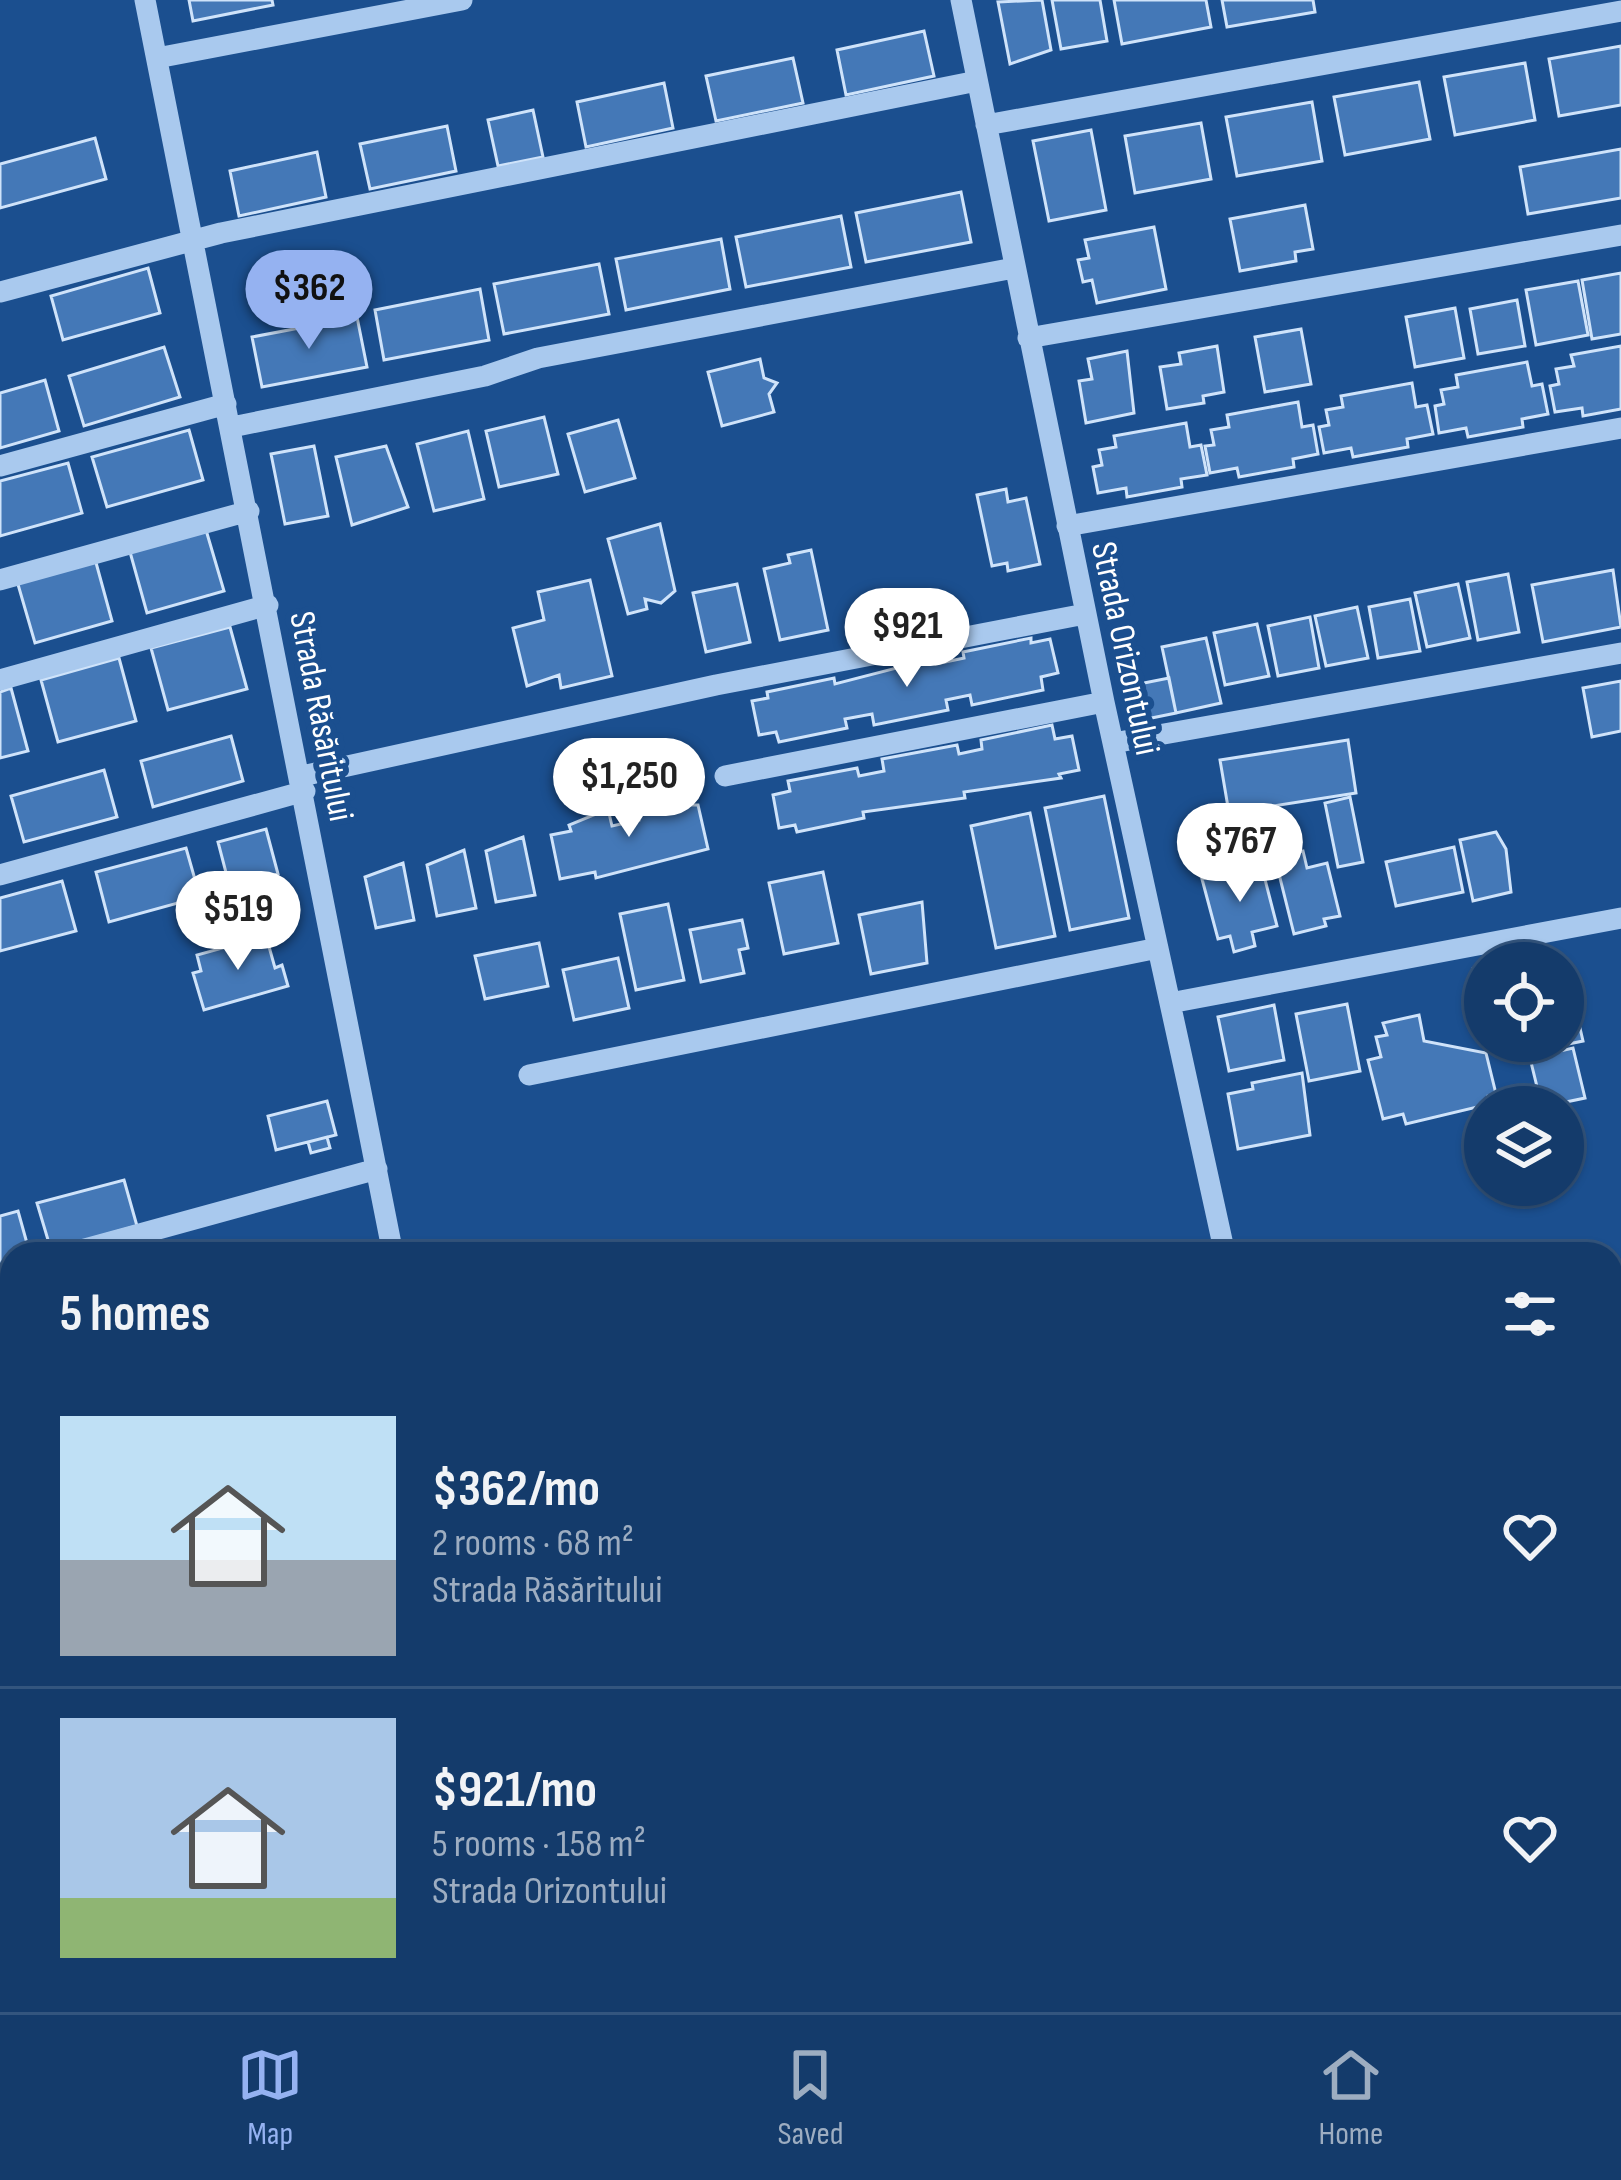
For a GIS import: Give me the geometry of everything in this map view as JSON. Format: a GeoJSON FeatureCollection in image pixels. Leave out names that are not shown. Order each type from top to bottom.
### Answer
{"type":"FeatureCollection","features":[{"type":"Feature","properties":{"kind":"street","name":"Strada Răsăritului"},"geometry":{"type":"LineString","coordinates":[[145,0],[391,1242]]}},
{"type":"Feature","properties":{"kind":"street"},"geometry":{"type":"LineString","coordinates":[[157,58],[462,0]]}},
{"type":"Feature","properties":{"kind":"street","name":"Strada Orizontului"},"geometry":{"type":"LineString","coordinates":[[961,0],[1085,614],[1222,1242]]}},
{"type":"Feature","properties":{"kind":"street"},"geometry":{"type":"LineString","coordinates":[[986,125],[1621,11]]}},
{"type":"Feature","properties":{"kind":"street"},"geometry":{"type":"LineString","coordinates":[[0,292],[193,239],[976,80]]}},
{"type":"Feature","properties":{"kind":"street"},"geometry":{"type":"LineString","coordinates":[[1028,338],[1621,235]]}},
{"type":"Feature","properties":{"kind":"street"},"geometry":{"type":"LineString","coordinates":[[0,466],[229,416],[485,376],[538,358],[1014,268]]}},
{"type":"Feature","properties":{"kind":"street"},"geometry":{"type":"LineString","coordinates":[[1067,526],[1621,428]]}},
{"type":"Feature","properties":{"kind":"street"},"geometry":{"type":"LineString","coordinates":[[0,580],[249,512]]}},
{"type":"Feature","properties":{"kind":"street"},"geometry":{"type":"LineString","coordinates":[[0,680],[268,605]]}},
{"type":"Feature","properties":{"kind":"street"},"geometry":{"type":"LineString","coordinates":[[0,875],[303,783],[716,685],[1085,614]]}},
{"type":"Feature","properties":{"kind":"street"},"geometry":{"type":"LineString","coordinates":[[1113,743],[1621,653]]}},
{"type":"Feature","properties":{"kind":"street"},"geometry":{"type":"LineString","coordinates":[[725,776],[1104,702]]}},
{"type":"Feature","properties":{"kind":"street"},"geometry":{"type":"LineString","coordinates":[[1170,1003],[1621,918]]}},
{"type":"Feature","properties":{"kind":"street"},"geometry":{"type":"LineString","coordinates":[[530,1075],[1157,948]]}},
{"type":"Feature","properties":{"kind":"street"},"geometry":{"type":"LineString","coordinates":[[110,1242],[376,1168]]}},
{"type":"Feature","properties":{"kind":"building"},"geometry":{"type":"Polygon","coordinates":[[[189,0],[272,0],[273,5],[193,21],[189,0]]]}},
{"type":"Feature","properties":{"kind":"building"},"geometry":{"type":"Polygon","coordinates":[[[1042,0],[1051,50],[1010,64],[998,2],[1042,0]]]}},
{"type":"Feature","properties":{"kind":"building"},"geometry":{"type":"Polygon","coordinates":[[[1052,0],[1100,0],[1107,41],[1061,49],[1052,0]]]}},
{"type":"Feature","properties":{"kind":"building"},"geometry":{"type":"Polygon","coordinates":[[[1114,0],[1206,0],[1211,27],[1122,44],[1114,0]]]}},
{"type":"Feature","properties":{"kind":"building"},"geometry":{"type":"Polygon","coordinates":[[[1222,0],[1313,0],[1315,12],[1227,27],[1222,0]]]}},
{"type":"Feature","properties":{"kind":"building"},"geometry":{"type":"Polygon","coordinates":[[[924,31],[934,76],[846,95],[837,50],[924,31]]]}},
{"type":"Feature","properties":{"kind":"building"},"geometry":{"type":"Polygon","coordinates":[[[1621,46],[1621,105],[1559,116],[1549,59],[1621,46]]]}},
{"type":"Feature","properties":{"kind":"building"},"geometry":{"type":"Polygon","coordinates":[[[793,58],[803,103],[716,121],[706,76],[793,58]]]}},
{"type":"Feature","properties":{"kind":"building"},"geometry":{"type":"Polygon","coordinates":[[[1525,63],[1535,120],[1455,135],[1444,77],[1525,63]]]}},
{"type":"Feature","properties":{"kind":"building"},"geometry":{"type":"Polygon","coordinates":[[[1419,82],[1430,139],[1345,155],[1334,97],[1419,82]]]}},
{"type":"Feature","properties":{"kind":"building"},"geometry":{"type":"Polygon","coordinates":[[[664,83],[673,128],[586,147],[577,102],[664,83]]]}},
{"type":"Feature","properties":{"kind":"building"},"geometry":{"type":"Polygon","coordinates":[[[1312,102],[1322,161],[1237,176],[1226,117],[1312,102]]]}},
{"type":"Feature","properties":{"kind":"building"},"geometry":{"type":"Polygon","coordinates":[[[533,110],[543,157],[498,166],[488,120],[533,110]]]}},
{"type":"Feature","properties":{"kind":"building"},"geometry":{"type":"Polygon","coordinates":[[[1201,123],[1211,179],[1135,193],[1125,136],[1201,123]]]}},
{"type":"Feature","properties":{"kind":"building"},"geometry":{"type":"Polygon","coordinates":[[[447,126],[456,171],[370,189],[360,144],[447,126]]]}},
{"type":"Feature","properties":{"kind":"building"},"geometry":{"type":"Polygon","coordinates":[[[1091,130],[1106,210],[1049,221],[1033,141],[1091,130]]]}},
{"type":"Feature","properties":{"kind":"building"},"geometry":{"type":"Polygon","coordinates":[[[95,138],[106,179],[0,208],[0,164],[95,138]]]}},
{"type":"Feature","properties":{"kind":"building"},"geometry":{"type":"Polygon","coordinates":[[[1621,149],[1621,198],[1528,214],[1520,167],[1621,149]]]}},
{"type":"Feature","properties":{"kind":"building"},"geometry":{"type":"Polygon","coordinates":[[[317,152],[326,197],[239,216],[230,171],[317,152]]]}},
{"type":"Feature","properties":{"kind":"building"},"geometry":{"type":"Polygon","coordinates":[[[961,192],[971,242],[866,262],[856,213],[961,192]]]}},
{"type":"Feature","properties":{"kind":"building"},"geometry":{"type":"Polygon","coordinates":[[[1305,205],[1313,249],[1295,252],[1296,261],[1240,271],[1230,219],[1305,205]]]}},
{"type":"Feature","properties":{"kind":"building"},"geometry":{"type":"Polygon","coordinates":[[[841,216],[851,267],[746,287],[736,237],[841,216]]]}},
{"type":"Feature","properties":{"kind":"building"},"geometry":{"type":"Polygon","coordinates":[[[1154,227],[1166,289],[1097,303],[1092,280],[1083,282],[1078,260],[1089,258],[1085,240],[1154,227]]]}},
{"type":"Feature","properties":{"kind":"building"},"geometry":{"type":"Polygon","coordinates":[[[721,239],[730,289],[626,310],[616,259],[721,239]]]}},
{"type":"Feature","properties":{"kind":"building"},"geometry":{"type":"Polygon","coordinates":[[[599,264],[609,314],[504,334],[494,284],[599,264]]]}},
{"type":"Feature","properties":{"kind":"building"},"geometry":{"type":"Polygon","coordinates":[[[148,268],[160,313],[63,340],[51,296],[148,268]]]}},
{"type":"Feature","properties":{"kind":"building"},"geometry":{"type":"Polygon","coordinates":[[[1621,273],[1621,334],[1592,339],[1582,280],[1621,273]]]}},
{"type":"Feature","properties":{"kind":"building"},"geometry":{"type":"Polygon","coordinates":[[[1578,281],[1588,335],[1536,345],[1526,290],[1578,281]]]}},
{"type":"Feature","properties":{"kind":"building"},"geometry":{"type":"Polygon","coordinates":[[[480,289],[489,340],[384,360],[375,310],[480,289]]]}},
{"type":"Feature","properties":{"kind":"building"},"geometry":{"type":"Polygon","coordinates":[[[1517,300],[1525,346],[1478,354],[1470,309],[1517,300]]]}},
{"type":"Feature","properties":{"kind":"building"},"geometry":{"type":"Polygon","coordinates":[[[1455,308],[1464,358],[1415,367],[1406,317],[1455,308]]]}},
{"type":"Feature","properties":{"kind":"building"},"geometry":{"type":"Polygon","coordinates":[[[357,317],[367,367],[262,387],[252,337],[357,317]]]}},
{"type":"Feature","properties":{"kind":"building"},"geometry":{"type":"Polygon","coordinates":[[[1301,329],[1311,384],[1265,392],[1255,337],[1301,329]]]}},
{"type":"Feature","properties":{"kind":"building"},"geometry":{"type":"Polygon","coordinates":[[[1217,346],[1224,392],[1203,396],[1204,403],[1167,409],[1160,367],[1181,364],[1179,353],[1217,346]]]}},
{"type":"Feature","properties":{"kind":"building"},"geometry":{"type":"Polygon","coordinates":[[[1621,346],[1621,409],[1583,416],[1582,408],[1555,412],[1550,386],[1559,384],[1556,369],[1574,366],[1571,355],[1621,346]]]}},
{"type":"Feature","properties":{"kind":"building"},"geometry":{"type":"Polygon","coordinates":[[[164,347],[180,397],[84,426],[69,376],[164,347]]]}},
{"type":"Feature","properties":{"kind":"building"},"geometry":{"type":"Polygon","coordinates":[[[1127,351],[1134,413],[1086,423],[1079,381],[1092,379],[1088,359],[1127,351]]]}},
{"type":"Feature","properties":{"kind":"building"},"geometry":{"type":"Polygon","coordinates":[[[760,359],[764,378],[777,383],[769,394],[774,412],[722,426],[708,372],[760,359]]]}},
{"type":"Feature","properties":{"kind":"building"},"geometry":{"type":"Polygon","coordinates":[[[1527,362],[1532,386],[1542,384],[1548,414],[1522,419],[1523,427],[1468,437],[1466,428],[1439,433],[1435,406],[1444,404],[1441,390],[1458,387],[1456,375],[1527,362]]]}},
{"type":"Feature","properties":{"kind":"building"},"geometry":{"type":"Polygon","coordinates":[[[45,380],[59,431],[0,448],[0,393],[45,380]]]}},
{"type":"Feature","properties":{"kind":"building"},"geometry":{"type":"Polygon","coordinates":[[[1412,383],[1416,407],[1427,405],[1433,434],[1407,439],[1408,447],[1353,457],[1351,448],[1324,453],[1319,427],[1329,425],[1326,410],[1343,407],[1341,396],[1412,383]]]}},
{"type":"Feature","properties":{"kind":"building"},"geometry":{"type":"Polygon","coordinates":[[[1298,402],[1302,427],[1313,425],[1318,454],[1293,459],[1294,467],[1239,477],[1237,468],[1210,473],[1205,446],[1214,445],[1211,430],[1229,427],[1227,415],[1298,402]]]}},
{"type":"Feature","properties":{"kind":"building"},"geometry":{"type":"Polygon","coordinates":[[[544,417],[558,474],[499,487],[486,431],[544,417]]]}},
{"type":"Feature","properties":{"kind":"building"},"geometry":{"type":"Polygon","coordinates":[[[618,420],[635,478],[585,492],[568,434],[618,420]]]}},
{"type":"Feature","properties":{"kind":"building"},"geometry":{"type":"Polygon","coordinates":[[[1186,423],[1190,447],[1201,445],[1207,475],[1181,479],[1182,487],[1127,497],[1126,488],[1098,493],[1093,467],[1102,465],[1099,450],[1116,447],[1114,436],[1186,423]]]}},
{"type":"Feature","properties":{"kind":"building"},"geometry":{"type":"Polygon","coordinates":[[[189,430],[203,480],[107,507],[92,457],[189,430]]]}},
{"type":"Feature","properties":{"kind":"building"},"geometry":{"type":"Polygon","coordinates":[[[468,431],[484,499],[434,511],[417,444],[468,431]]]}},
{"type":"Feature","properties":{"kind":"building"},"geometry":{"type":"Polygon","coordinates":[[[314,446],[328,516],[285,524],[271,454],[314,446]]]}},
{"type":"Feature","properties":{"kind":"building"},"geometry":{"type":"Polygon","coordinates":[[[386,446],[408,507],[352,525],[336,457],[386,446]]]}},
{"type":"Feature","properties":{"kind":"building"},"geometry":{"type":"Polygon","coordinates":[[[68,463],[82,513],[0,536],[0,481],[68,463]]]}},
{"type":"Feature","properties":{"kind":"building"},"geometry":{"type":"Polygon","coordinates":[[[1006,489],[1008,502],[1026,498],[1040,564],[1008,571],[1007,563],[992,566],[977,495],[1006,489]]]}},
{"type":"Feature","properties":{"kind":"building"},"geometry":{"type":"Polygon","coordinates":[[[660,524],[675,591],[661,603],[645,599],[647,609],[628,614],[608,539],[660,524]]]}},
{"type":"Feature","properties":{"kind":"building"},"geometry":{"type":"Polygon","coordinates":[[[206,530],[224,591],[147,613],[130,552],[206,530]]]}},
{"type":"Feature","properties":{"kind":"building"},"geometry":{"type":"Polygon","coordinates":[[[811,550],[828,630],[780,640],[764,569],[790,563],[788,555],[811,550]]]}},
{"type":"Feature","properties":{"kind":"building"},"geometry":{"type":"Polygon","coordinates":[[[95,559],[112,621],[35,643],[17,581],[95,559]]]}},
{"type":"Feature","properties":{"kind":"building"},"geometry":{"type":"Polygon","coordinates":[[[1613,570],[1621,627],[1543,642],[1532,585],[1613,570]]]}},
{"type":"Feature","properties":{"kind":"building"},"geometry":{"type":"Polygon","coordinates":[[[1508,574],[1519,632],[1478,640],[1467,582],[1508,574]]]}},
{"type":"Feature","properties":{"kind":"building"},"geometry":{"type":"Polygon","coordinates":[[[590,580],[612,676],[561,688],[559,675],[527,686],[513,628],[544,620],[538,592],[590,580]]]}},
{"type":"Feature","properties":{"kind":"building"},"geometry":{"type":"Polygon","coordinates":[[[737,584],[750,642],[706,652],[693,593],[737,584]]]}},
{"type":"Feature","properties":{"kind":"building"},"geometry":{"type":"Polygon","coordinates":[[[1458,584],[1470,638],[1427,647],[1415,593],[1458,584]]]}},
{"type":"Feature","properties":{"kind":"building"},"geometry":{"type":"Polygon","coordinates":[[[1410,599],[1420,651],[1378,658],[1369,607],[1410,599]]]}},
{"type":"Feature","properties":{"kind":"building"},"geometry":{"type":"Polygon","coordinates":[[[1357,607],[1368,658],[1326,666],[1315,616],[1357,607]]]}},
{"type":"Feature","properties":{"kind":"building"},"geometry":{"type":"Polygon","coordinates":[[[1310,617],[1319,668],[1278,676],[1268,626],[1310,617]]]}},
{"type":"Feature","properties":{"kind":"building"},"geometry":{"type":"Polygon","coordinates":[[[1257,624],[1269,676],[1225,685],[1214,633],[1257,624]]]}},
{"type":"Feature","properties":{"kind":"building"},"geometry":{"type":"Polygon","coordinates":[[[230,627],[247,689],[168,710],[151,648],[230,627]]]}},
{"type":"Feature","properties":{"kind":"building"},"geometry":{"type":"Polygon","coordinates":[[[1031,638],[1031,643],[1050,639],[1058,673],[1041,677],[1043,690],[972,705],[970,695],[946,700],[948,710],[874,725],[872,714],[845,719],[847,728],[779,742],[776,732],[759,735],[752,701],[768,698],[767,692],[834,678],[835,684],[935,658],[936,664],[964,658],[963,652],[1031,638]]]}},
{"type":"Feature","properties":{"kind":"building"},"geometry":{"type":"Polygon","coordinates":[[[1206,638],[1221,703],[1176,713],[1162,647],[1206,638]]]}},
{"type":"Feature","properties":{"kind":"building"},"geometry":{"type":"Polygon","coordinates":[[[119,658],[136,721],[58,742],[41,680],[119,658]]]}},
{"type":"Feature","properties":{"kind":"building"},"geometry":{"type":"Polygon","coordinates":[[[1169,678],[1176,713],[1137,721],[1129,686],[1169,678]]]}},
{"type":"Feature","properties":{"kind":"building"},"geometry":{"type":"Polygon","coordinates":[[[1621,681],[1621,731],[1592,737],[1583,688],[1621,681]]]}},
{"type":"Feature","properties":{"kind":"building"},"geometry":{"type":"Polygon","coordinates":[[[11,688],[28,751],[0,758],[0,692],[11,688]]]}},
{"type":"Feature","properties":{"kind":"building"},"geometry":{"type":"Polygon","coordinates":[[[1052,725],[1055,739],[1072,736],[1079,770],[1059,774],[1061,778],[863,812],[864,818],[797,832],[795,825],[779,828],[773,795],[790,791],[788,781],[857,768],[859,776],[884,771],[882,759],[957,745],[959,754],[982,749],[981,740],[1052,725]]]}},
{"type":"Feature","properties":{"kind":"building"},"geometry":{"type":"Polygon","coordinates":[[[231,736],[243,781],[153,807],[141,761],[231,736]]]}},
{"type":"Feature","properties":{"kind":"building"},"geometry":{"type":"Polygon","coordinates":[[[1348,740],[1356,793],[1229,813],[1220,760],[1348,740]]]}},
{"type":"Feature","properties":{"kind":"building"},"geometry":{"type":"Polygon","coordinates":[[[104,770],[117,817],[24,842],[11,796],[104,770]]]}},
{"type":"Feature","properties":{"kind":"building"},"geometry":{"type":"Polygon","coordinates":[[[1104,796],[1129,918],[1070,930],[1045,808],[1104,796]]]}},
{"type":"Feature","properties":{"kind":"building"},"geometry":{"type":"Polygon","coordinates":[[[1350,797],[1363,862],[1338,867],[1325,803],[1350,797]]]}},
{"type":"Feature","properties":{"kind":"building"},"geometry":{"type":"Polygon","coordinates":[[[659,798],[660,805],[698,805],[708,849],[596,878],[595,872],[560,879],[551,835],[571,831],[569,825],[608,809],[612,826],[639,820],[636,803],[659,798]]]}},
{"type":"Feature","properties":{"kind":"building"},"geometry":{"type":"Polygon","coordinates":[[[1030,813],[1055,936],[996,948],[971,826],[1030,813]]]}},
{"type":"Feature","properties":{"kind":"building"},"geometry":{"type":"Polygon","coordinates":[[[266,829],[278,874],[230,888],[218,842],[266,829]]]}},
{"type":"Feature","properties":{"kind":"building"},"geometry":{"type":"Polygon","coordinates":[[[1496,832],[1506,849],[1511,892],[1473,901],[1460,840],[1496,832]]]}},
{"type":"Feature","properties":{"kind":"building"},"geometry":{"type":"Polygon","coordinates":[[[523,837],[535,895],[496,902],[486,851],[523,837]]]}},
{"type":"Feature","properties":{"kind":"building"},"geometry":{"type":"Polygon","coordinates":[[[1454,847],[1463,892],[1396,906],[1386,862],[1454,847]]]}},
{"type":"Feature","properties":{"kind":"building"},"geometry":{"type":"Polygon","coordinates":[[[186,848],[200,897],[109,922],[96,872],[186,848]]]}},
{"type":"Feature","properties":{"kind":"building"},"geometry":{"type":"Polygon","coordinates":[[[464,850],[476,908],[437,916],[427,865],[464,850]]]}},
{"type":"Feature","properties":{"kind":"building"},"geometry":{"type":"Polygon","coordinates":[[[1303,851],[1307,868],[1327,863],[1340,916],[1324,919],[1326,926],[1294,934],[1275,858],[1303,851]]]}},
{"type":"Feature","properties":{"kind":"building"},"geometry":{"type":"Polygon","coordinates":[[[403,863],[414,920],[376,928],[365,877],[403,863]]]}},
{"type":"Feature","properties":{"kind":"building"},"geometry":{"type":"Polygon","coordinates":[[[1261,864],[1277,926],[1252,932],[1255,946],[1234,952],[1230,936],[1218,939],[1202,879],[1261,864]]]}},
{"type":"Feature","properties":{"kind":"building"},"geometry":{"type":"Polygon","coordinates":[[[823,872],[838,943],[784,954],[769,883],[823,872]]]}},
{"type":"Feature","properties":{"kind":"building"},"geometry":{"type":"Polygon","coordinates":[[[62,881],[76,931],[0,951],[0,898],[62,881]]]}},
{"type":"Feature","properties":{"kind":"building"},"geometry":{"type":"Polygon","coordinates":[[[922,902],[927,963],[871,974],[859,915],[922,902]]]}},
{"type":"Feature","properties":{"kind":"building"},"geometry":{"type":"Polygon","coordinates":[[[668,904],[684,980],[636,990],[620,914],[668,904]]]}},
{"type":"Feature","properties":{"kind":"building"},"geometry":{"type":"Polygon","coordinates":[[[742,920],[748,948],[739,950],[744,973],[701,982],[690,930],[742,920]]]}},
{"type":"Feature","properties":{"kind":"building"},"geometry":{"type":"Polygon","coordinates":[[[266,936],[275,968],[282,965],[288,986],[204,1010],[193,973],[201,971],[197,955],[266,936]]]}},
{"type":"Feature","properties":{"kind":"building"},"geometry":{"type":"Polygon","coordinates":[[[539,943],[548,986],[485,999],[475,956],[539,943]]]}},
{"type":"Feature","properties":{"kind":"building"},"geometry":{"type":"Polygon","coordinates":[[[618,958],[629,1008],[574,1020],[563,970],[618,958]]]}},
{"type":"Feature","properties":{"kind":"building"},"geometry":{"type":"Polygon","coordinates":[[[1347,1004],[1360,1071],[1309,1081],[1296,1014],[1347,1004]]]}},
{"type":"Feature","properties":{"kind":"building"},"geometry":{"type":"Polygon","coordinates":[[[1274,1005],[1284,1060],[1229,1071],[1218,1017],[1274,1005]]]}},
{"type":"Feature","properties":{"kind":"building"},"geometry":{"type":"Polygon","coordinates":[[[1419,1015],[1424,1041],[1464,1049],[1464,1062],[1488,1062],[1494,1086],[1464,1086],[1464,1110],[1406,1124],[1403,1114],[1383,1119],[1368,1060],[1381,1057],[1376,1037],[1387,1035],[1383,1023],[1419,1015]]]}},
{"type":"Feature","properties":{"kind":"building"},"geometry":{"type":"Polygon","coordinates":[[[1531,1062],[1576,1062],[1582,1086],[1537,1086],[1531,1062]]]}},
{"type":"Feature","properties":{"kind":"building"},"geometry":{"type":"Polygon","coordinates":[[[1302,1073],[1310,1135],[1238,1149],[1228,1094],[1253,1089],[1252,1083],[1302,1073]]]}},
{"type":"Feature","properties":{"kind":"building"},"geometry":{"type":"Polygon","coordinates":[[[327,1101],[336,1135],[276,1150],[268,1116],[327,1101]]]}},
{"type":"Feature","properties":{"kind":"building"},"geometry":{"type":"Polygon","coordinates":[[[327,1137],[330,1148],[311,1153],[308,1142],[327,1137]]]}},
{"type":"Feature","properties":{"kind":"building"},"geometry":{"type":"Polygon","coordinates":[[[124,1180],[137,1226],[80,1242],[49,1242],[37,1203],[124,1180]]]}},
{"type":"Feature","properties":{"kind":"building"},"geometry":{"type":"Polygon","coordinates":[[[18,1211],[27,1242],[0,1242],[0,1216],[18,1211]]]}}]}
